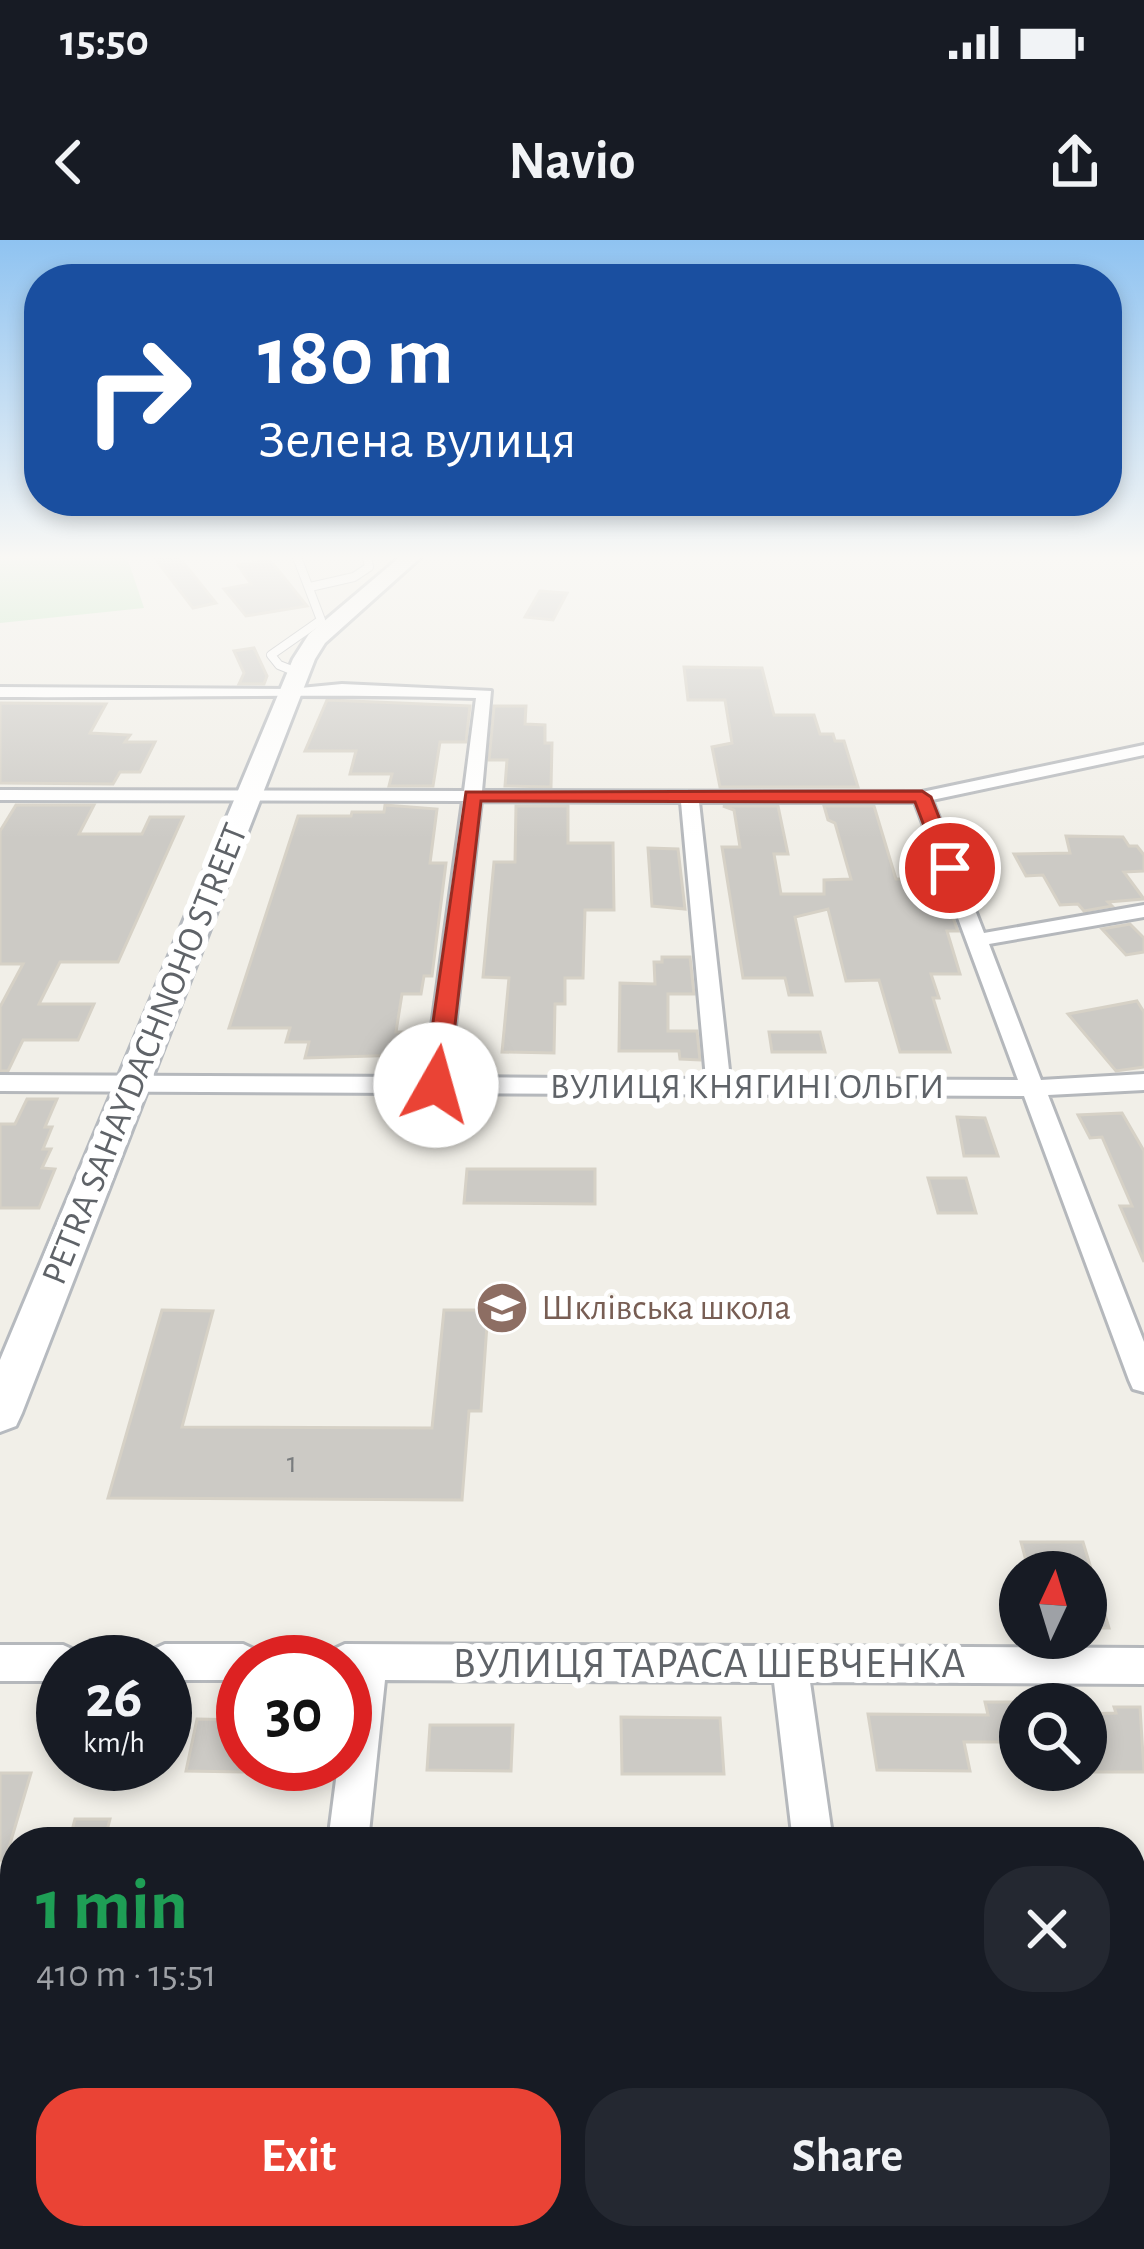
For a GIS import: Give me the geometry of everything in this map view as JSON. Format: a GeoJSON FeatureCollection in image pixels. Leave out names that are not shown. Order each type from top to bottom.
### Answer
{"type":"FeatureCollection","features":[{"type":"Feature","properties":{"kind":"street","name":"PETRA SAHAYDACHNOHO STREET"},"geometry":{"type":"LineString","coordinates":[[0,1413],[311,651]]}},
{"type":"Feature","properties":{"kind":"street"},"geometry":{"type":"LineString","coordinates":[[0,692],[294,684],[485,694],[436,1085]]}},
{"type":"Feature","properties":{"kind":"street"},"geometry":{"type":"LineString","coordinates":[[1,796],[922,797],[1144,750]]}},
{"type":"Feature","properties":{"kind":"street"},"geometry":{"type":"LineString","coordinates":[[689,796],[719,1087]]}},
{"type":"Feature","properties":{"kind":"street"},"geometry":{"type":"LineString","coordinates":[[922,797],[1144,1380]]}},
{"type":"Feature","properties":{"kind":"street"},"geometry":{"type":"LineString","coordinates":[[976,940],[1144,911]]}},
{"type":"Feature","properties":{"kind":"street","name":"ВУЛИЦЯ КНЯГИНІ ОЛЬГИ"},"geometry":{"type":"LineString","coordinates":[[0,1083],[1033,1088],[1144,1082]]}},
{"type":"Feature","properties":{"kind":"street","name":"ВУЛИЦЯ ТАРАСА ШЕВЧЕНКА"},"geometry":{"type":"LineString","coordinates":[[372,1662],[1144,1666]]}},
{"type":"Feature","properties":{"kind":"street"},"geometry":{"type":"LineString","coordinates":[[0,1663],[36,1663]]}},
{"type":"Feature","properties":{"kind":"street"},"geometry":{"type":"LineString","coordinates":[[790,1664],[811,1827]]}},
{"type":"Feature","properties":{"kind":"street"},"geometry":{"type":"LineString","coordinates":[[349,1827],[351,1791]]}},
{"type":"Feature","properties":{"kind":"lane"},"geometry":{"type":"LineString","coordinates":[[277,651],[271,655],[294,684]]}},
{"type":"Feature","properties":{"kind":"building"},"geometry":{"type":"Polygon","coordinates":[[[234,651],[255,651],[267,676],[264,684],[239,684],[244,673],[234,651]]]}},
{"type":"Feature","properties":{"kind":"building"},"geometry":{"type":"Polygon","coordinates":[[[684,667],[762,668],[774,715],[814,715],[820,734],[833,734],[835,741],[844,741],[858,787],[720,787],[712,747],[732,743],[725,700],[688,700],[684,667]]]}},
{"type":"Feature","properties":{"kind":"building"},"geometry":{"type":"Polygon","coordinates":[[[327,700],[470,706],[466,742],[440,742],[433,786],[389,786],[392,774],[350,774],[356,751],[305,751],[327,700]]]}},
{"type":"Feature","properties":{"kind":"building"},"geometry":{"type":"Polygon","coordinates":[[[0,703],[106,704],[90,733],[130,735],[125,742],[155,742],[140,772],[120,772],[113,784],[0,783],[0,703]]]}},
{"type":"Feature","properties":{"kind":"building"},"geometry":{"type":"Polygon","coordinates":[[[494,706],[526,706],[525,724],[545,725],[545,743],[552,743],[551,787],[505,786],[507,760],[489,760],[494,706]]]}},
{"type":"Feature","properties":{"kind":"building"},"geometry":{"type":"Polygon","coordinates":[[[16,805],[94,805],[79,834],[142,834],[150,817],[183,817],[118,962],[60,962],[39,1004],[94,1004],[78,1040],[23,1040],[8,1071],[0,1071],[0,1007],[23,964],[0,964],[0,831],[16,805]]]}},
{"type":"Feature","properties":{"kind":"building"},"geometry":{"type":"Polygon","coordinates":[[[385,805],[437,809],[430,863],[446,863],[432,976],[424,976],[421,994],[402,994],[396,1032],[409,1032],[406,1055],[305,1058],[309,1042],[286,1042],[290,1028],[229,1028],[298,816],[384,812],[385,805]]]}},
{"type":"Feature","properties":{"kind":"building"},"geometry":{"type":"Polygon","coordinates":[[[516,806],[568,806],[568,843],[613,843],[614,910],[585,910],[583,978],[565,978],[565,1004],[555,1004],[554,1053],[502,1052],[509,978],[483,977],[494,862],[515,862],[516,806]]]}},
{"type":"Feature","properties":{"kind":"building"},"geometry":{"type":"Polygon","coordinates":[[[723,806],[778,806],[788,854],[774,854],[781,894],[824,894],[824,880],[851,879],[835,823],[828,820],[824,806],[874,806],[896,879],[933,879],[937,889],[942,889],[958,931],[947,931],[960,974],[931,974],[939,998],[933,998],[950,1052],[900,1052],[879,980],[846,981],[828,909],[795,917],[812,995],[789,995],[785,978],[743,978],[722,847],[740,847],[734,810],[723,806]]]}},
{"type":"Feature","properties":{"kind":"building"},"geometry":{"type":"Polygon","coordinates":[[[1066,836],[1123,837],[1129,846],[1137,846],[1144,855],[1144,871],[1124,872],[1144,899],[1108,902],[1112,906],[1084,911],[1078,904],[1060,905],[1043,875],[1026,876],[1014,854],[1070,853],[1066,836]]]}},
{"type":"Feature","properties":{"kind":"building"},"geometry":{"type":"Polygon","coordinates":[[[648,848],[678,849],[685,909],[652,906],[648,848]]]}},
{"type":"Feature","properties":{"kind":"building"},"geometry":{"type":"Polygon","coordinates":[[[1130,924],[1144,938],[1144,952],[1126,955],[1102,929],[1130,924]]]}},
{"type":"Feature","properties":{"kind":"building"},"geometry":{"type":"Polygon","coordinates":[[[662,957],[690,957],[694,994],[668,994],[668,1031],[697,1031],[700,1060],[680,1059],[679,1051],[619,1051],[620,983],[655,984],[654,962],[662,962],[662,957]]]}},
{"type":"Feature","properties":{"kind":"building"},"geometry":{"type":"Polygon","coordinates":[[[1137,1001],[1144,1012],[1144,1067],[1116,1071],[1068,1014],[1137,1001]]]}},
{"type":"Feature","properties":{"kind":"building"},"geometry":{"type":"Polygon","coordinates":[[[769,1032],[820,1032],[825,1052],[772,1052],[769,1032]]]}},
{"type":"Feature","properties":{"kind":"building"},"geometry":{"type":"Polygon","coordinates":[[[27,1099],[57,1099],[45,1127],[52,1127],[43,1149],[51,1149],[42,1168],[55,1169],[39,1208],[0,1208],[0,1124],[15,1124],[27,1099]]]}},
{"type":"Feature","properties":{"kind":"building"},"geometry":{"type":"Polygon","coordinates":[[[1122,1113],[1144,1151],[1144,1262],[1120,1206],[1132,1206],[1102,1137],[1090,1138],[1078,1115],[1122,1113]]]}},
{"type":"Feature","properties":{"kind":"building"},"geometry":{"type":"Polygon","coordinates":[[[957,1117],[985,1118],[998,1156],[964,1156],[957,1117]]]}},
{"type":"Feature","properties":{"kind":"building"},"geometry":{"type":"Polygon","coordinates":[[[467,1169],[595,1169],[595,1204],[464,1203],[467,1169]]]}},
{"type":"Feature","properties":{"kind":"building"},"geometry":{"type":"Polygon","coordinates":[[[928,1178],[966,1178],[976,1213],[938,1213],[928,1178]]]}},
{"type":"Feature","properties":{"kind":"building"},"geometry":{"type":"Polygon","coordinates":[[[162,1310],[213,1311],[182,1427],[432,1428],[444,1310],[488,1310],[481,1411],[469,1411],[462,1500],[108,1498],[162,1310]]]}},
{"type":"Feature","properties":{"kind":"building"},"geometry":{"type":"Polygon","coordinates":[[[1021,1542],[1083,1542],[1086,1551],[1023,1551],[1021,1542]]]}},
{"type":"Feature","properties":{"kind":"building"},"geometry":{"type":"Polygon","coordinates":[[[985,1702],[999,1702],[999,1742],[964,1742],[970,1771],[877,1770],[868,1714],[988,1715],[985,1702]]]}},
{"type":"Feature","properties":{"kind":"building"},"geometry":{"type":"Polygon","coordinates":[[[1114,1707],[1140,1707],[1144,1772],[1107,1772],[1107,1713],[1116,1713],[1114,1707]]]}},
{"type":"Feature","properties":{"kind":"building"},"geometry":{"type":"Polygon","coordinates":[[[621,1717],[720,1718],[724,1774],[622,1774],[621,1717]]]}},
{"type":"Feature","properties":{"kind":"building"},"geometry":{"type":"Polygon","coordinates":[[[197,1719],[216,1719],[216,1772],[192,1771],[197,1719]]]}},
{"type":"Feature","properties":{"kind":"building"},"geometry":{"type":"Polygon","coordinates":[[[430,1725],[513,1725],[511,1771],[427,1770],[430,1725]]]}},
{"type":"Feature","properties":{"kind":"building"},"geometry":{"type":"Polygon","coordinates":[[[0,1773],[31,1773],[15,1827],[0,1827],[0,1773]]]}},
{"type":"Feature","properties":{"kind":"building"},"geometry":{"type":"Polygon","coordinates":[[[75,1819],[110,1819],[108,1827],[73,1827],[75,1819]]]}},
{"type":"Feature","properties":{"kind":"place","name":"Шклівська школа"},"geometry":{"type":"Point","coordinates":[502,1308]}},
{"type":"Feature","properties":{"kind":"route"},"geometry":{"type":"LineString","coordinates":[[436,1085],[472,796],[922,797],[950,868]]}}]}
